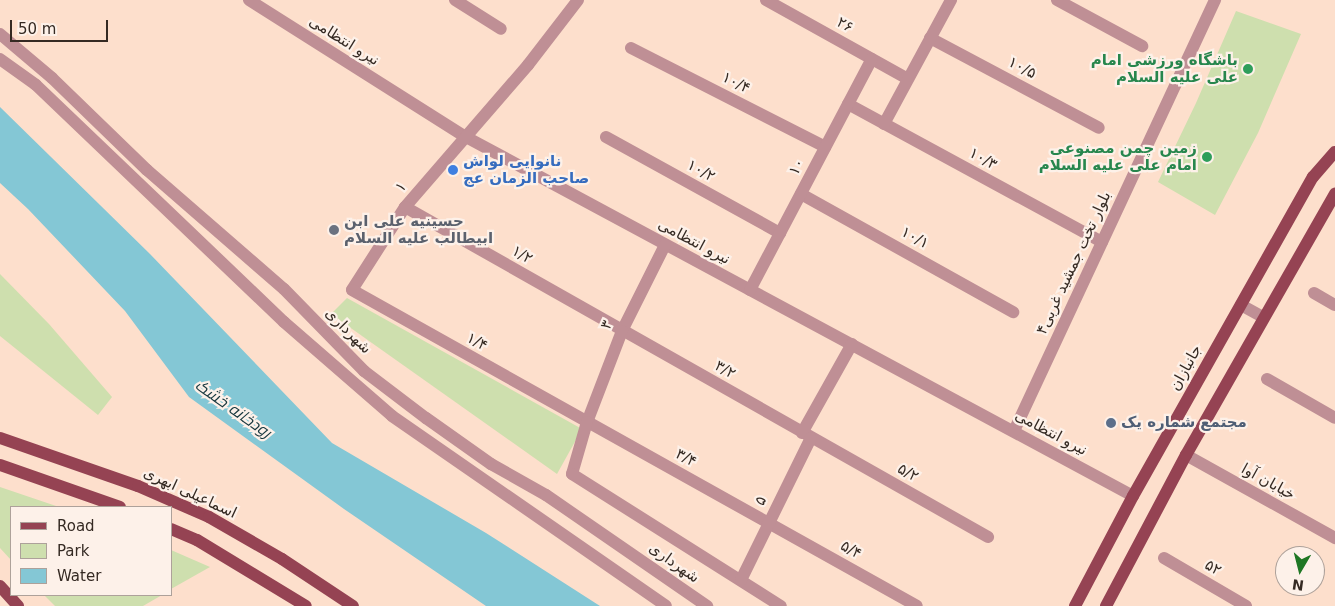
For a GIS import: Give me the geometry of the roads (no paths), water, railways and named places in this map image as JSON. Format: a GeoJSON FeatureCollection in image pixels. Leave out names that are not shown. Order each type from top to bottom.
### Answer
{"type":"FeatureCollection","features":[{"type":"Feature","properties":{"kind":"main road","name":"جانبازان"},"geometry":{"type":"LineString","coordinates":[[1075,606],[1133,496],[1313,177],[1335,152]]}},
{"type":"Feature","properties":{"kind":"main road"},"geometry":{"type":"LineString","coordinates":[[1106,606],[1186,455],[1335,194]]}},
{"type":"Feature","properties":{"kind":"main road","name":"اسماعیلی ابهری"},"geometry":{"type":"LineString","coordinates":[[0,438],[138,486],[209,517],[282,559],[353,606]]}},
{"type":"Feature","properties":{"kind":"main road"},"geometry":{"type":"LineString","coordinates":[[0,465],[117,506]]}},
{"type":"Feature","properties":{"kind":"main road"},"geometry":{"type":"LineString","coordinates":[[172,529],[205,544],[306,606]]}},
{"type":"Feature","properties":{"kind":"main road"},"geometry":{"type":"LineString","coordinates":[[0,586],[18,606]]}},
{"type":"Feature","properties":{"kind":"street","name":"نیرو انتظامی"},"geometry":{"type":"LineString","coordinates":[[249,0],[466,137],[1133,496]]}},
{"type":"Feature","properties":{"kind":"street"},"geometry":{"type":"LineString","coordinates":[[454,0],[501,29]]}},
{"type":"Feature","properties":{"kind":"street","name":"۱"},"geometry":{"type":"LineString","coordinates":[[352,290],[405,208],[528,64],[578,0]]}},
{"type":"Feature","properties":{"kind":"street","name":"۲۶"},"geometry":{"type":"LineString","coordinates":[[766,0],[908,79]]}},
{"type":"Feature","properties":{"kind":"street"},"geometry":{"type":"LineString","coordinates":[[884,124],[951,0]]}},
{"type":"Feature","properties":{"kind":"street"},"geometry":{"type":"LineString","coordinates":[[1057,0],[1142,46]]}},
{"type":"Feature","properties":{"kind":"street","name":"بلوار تخت جمشید غربی۴"},"geometry":{"type":"LineString","coordinates":[[1014,431],[1215,0]]}},
{"type":"Feature","properties":{"kind":"street","name":"شهرداری"},"geometry":{"type":"LineString","coordinates":[[0,34],[52,78],[146,170],[284,290],[364,371],[491,464],[546,495],[707,606]]}},
{"type":"Feature","properties":{"kind":"street","name":"۱۰/۵"},"geometry":{"type":"LineString","coordinates":[[930,38],[1099,128]]}},
{"type":"Feature","properties":{"kind":"street","name":"۱۰/۴"},"geometry":{"type":"LineString","coordinates":[[631,48],[826,147]]}},
{"type":"Feature","properties":{"kind":"street"},"geometry":{"type":"LineString","coordinates":[[0,59],[36,85],[284,322],[392,416],[666,606]]}},
{"type":"Feature","properties":{"kind":"street","name":"۱۰"},"geometry":{"type":"LineString","coordinates":[[750,290],[872,59]]}},
{"type":"Feature","properties":{"kind":"street","name":"۱۰/۳"},"geometry":{"type":"LineString","coordinates":[[848,104],[1102,242]]}},
{"type":"Feature","properties":{"kind":"street","name":"۱۰/۲"},"geometry":{"type":"LineString","coordinates":[[606,137],[780,233]]}},
{"type":"Feature","properties":{"kind":"street","name":"۱۰/۱"},"geometry":{"type":"LineString","coordinates":[[801,194],[1013,312]]}},
{"type":"Feature","properties":{"kind":"street","name":"۱/۲"},"geometry":{"type":"LineString","coordinates":[[405,208],[622,331]]}},
{"type":"Feature","properties":{"kind":"street","name":"۳"},"geometry":{"type":"LineString","coordinates":[[665,245],[622,331],[587,422],[572,474],[741,580]]}},
{"type":"Feature","properties":{"kind":"street","name":"۱/۴"},"geometry":{"type":"LineString","coordinates":[[352,290],[587,422]]}},
{"type":"Feature","properties":{"kind":"street"},"geometry":{"type":"LineString","coordinates":[[1314,293],[1335,306]]}},
{"type":"Feature","properties":{"kind":"street"},"geometry":{"type":"LineString","coordinates":[[1240,305],[1264,318]]}},
{"type":"Feature","properties":{"kind":"street","name":"۳/۲"},"geometry":{"type":"LineString","coordinates":[[622,331],[807,435]]}},
{"type":"Feature","properties":{"kind":"street","name":"۵"},"geometry":{"type":"LineString","coordinates":[[741,580],[807,435],[852,344]]}},
{"type":"Feature","properties":{"kind":"street"},"geometry":{"type":"LineString","coordinates":[[1267,379],[1335,418]]}},
{"type":"Feature","properties":{"kind":"street","name":"۳/۴"},"geometry":{"type":"LineString","coordinates":[[587,422],[768,523]]}},
{"type":"Feature","properties":{"kind":"street","name":"۵/۲"},"geometry":{"type":"LineString","coordinates":[[807,435],[988,537]]}},
{"type":"Feature","properties":{"kind":"street","name":"خیابان آوا"},"geometry":{"type":"LineString","coordinates":[[1186,455],[1335,538]]}},
{"type":"Feature","properties":{"kind":"street","name":"۵/۴"},"geometry":{"type":"LineString","coordinates":[[768,523],[918,606]]}},
{"type":"Feature","properties":{"kind":"street","name":"۵۲"},"geometry":{"type":"LineString","coordinates":[[1164,558],[1246,606]]}},
{"type":"Feature","properties":{"kind":"street"},"geometry":{"type":"LineString","coordinates":[[741,580],[781,606]]}},
{"type":"Feature","properties":{"kind":"water","name":"رودخانه خشک"},"geometry":{"type":"Polygon","coordinates":[[[0,107],[150,254],[332,443],[486,533],[600,606],[486,606],[344,509],[189,397],[125,311],[28,209],[0,183],[0,107]]]}},
{"type":"Feature","properties":{"kind":"place","name":"باشگاه ورزشی امام علی علیه السلام"},"geometry":{"type":"Point","coordinates":[1248,69]}},
{"type":"Feature","properties":{"kind":"place","name":"زمین چمن مصنوعی امام علی علیه السلام"},"geometry":{"type":"Point","coordinates":[1207,157]}},
{"type":"Feature","properties":{"kind":"place","name":"نانوایی لواش صاحب الزمان عج"},"geometry":{"type":"Point","coordinates":[453,170]}},
{"type":"Feature","properties":{"kind":"place","name":"حسینیه علی ابن ابیطالب علیه السلام"},"geometry":{"type":"Point","coordinates":[334,230]}},
{"type":"Feature","properties":{"kind":"place","name":"مجتمع شماره یک"},"geometry":{"type":"Point","coordinates":[1111,423]}}]}
